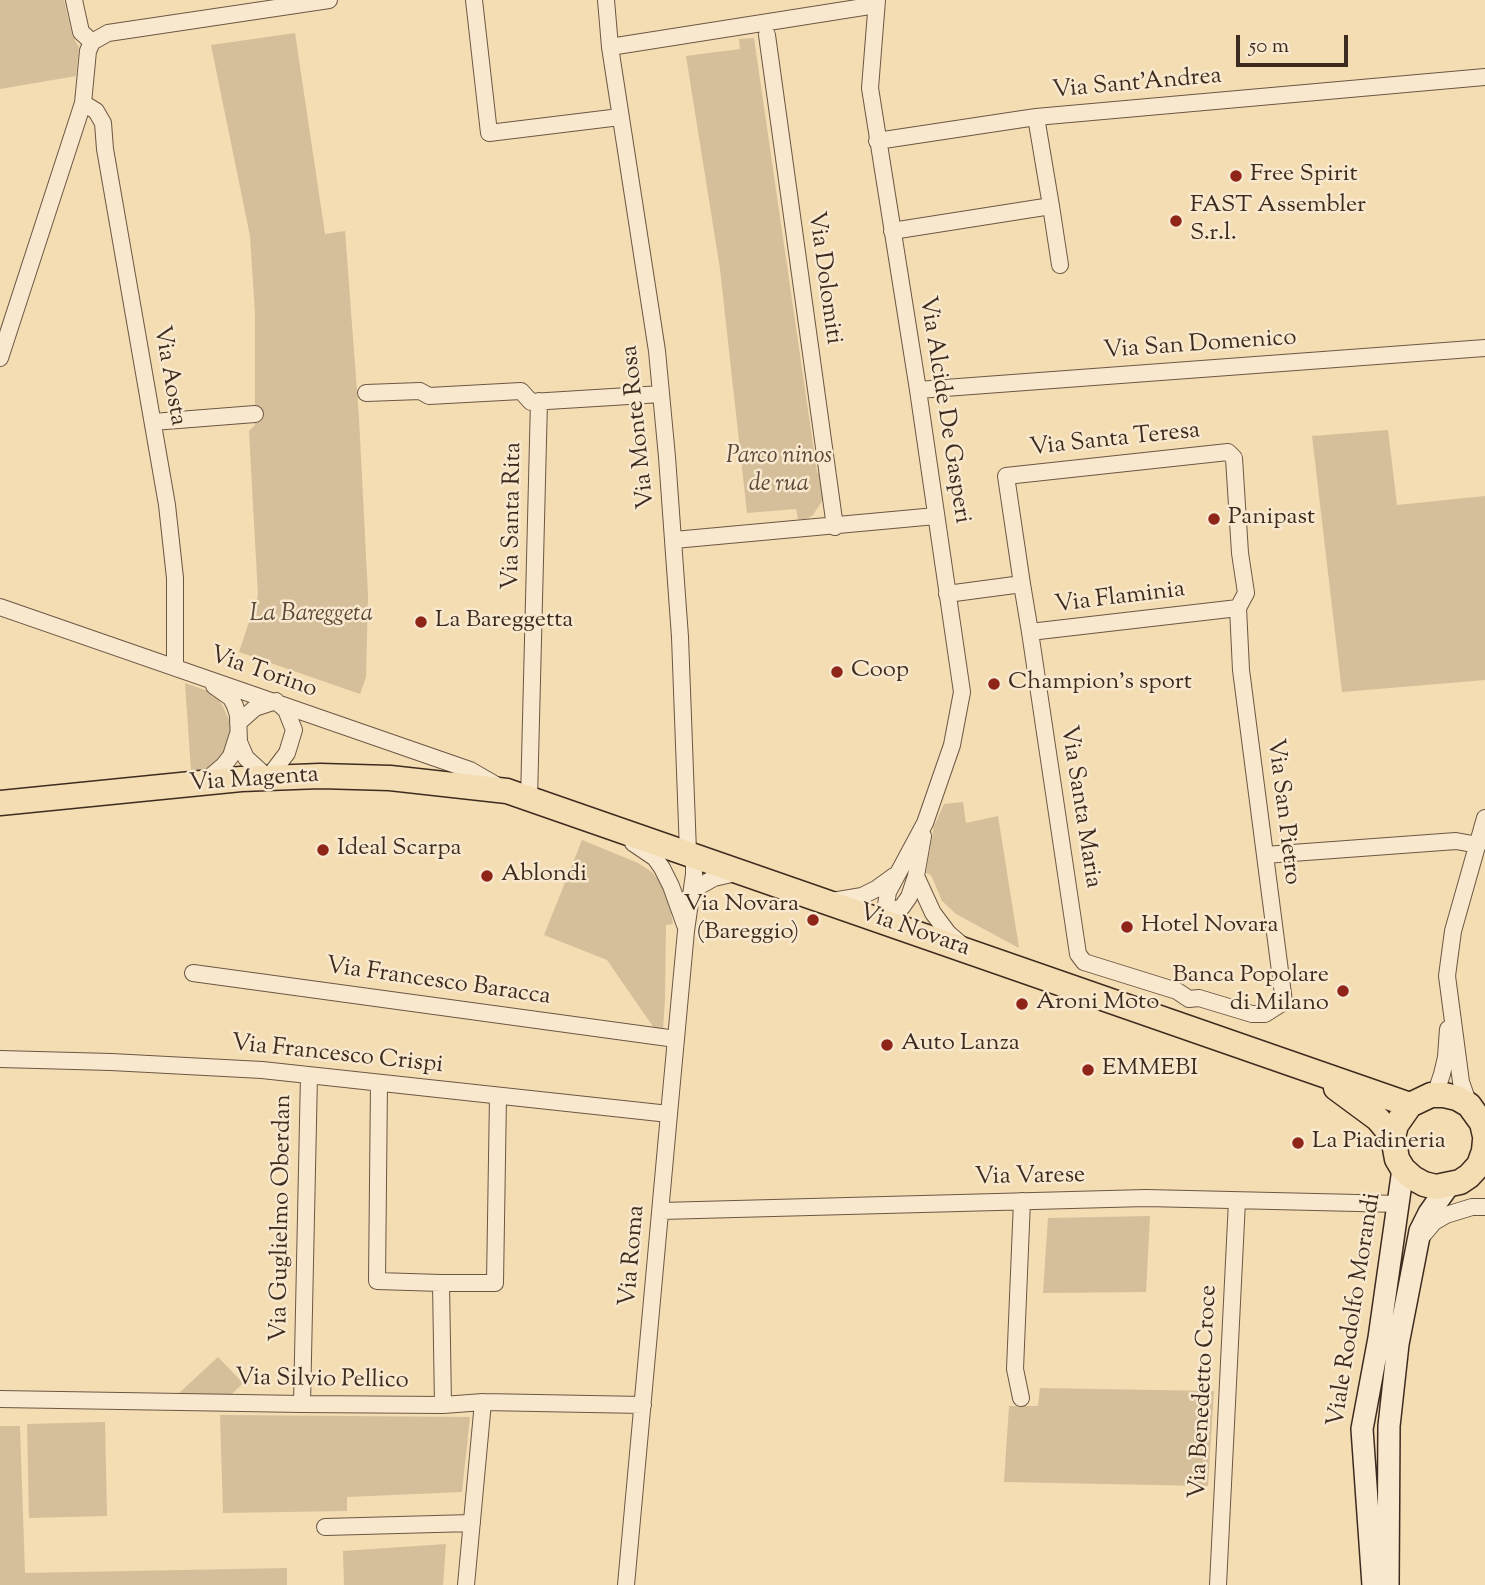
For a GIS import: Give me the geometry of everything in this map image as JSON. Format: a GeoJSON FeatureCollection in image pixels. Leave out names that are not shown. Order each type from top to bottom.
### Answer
{"type":"FeatureCollection","features":[{"type":"Feature","properties":{"kind":"main road","name":"Via Magenta"},"geometry":{"type":"LineString","coordinates":[[0,803],[204,783],[320,776],[390,778],[518,795]]}},
{"type":"Feature","properties":{"kind":"main road","name":"Via Novara"},"geometry":{"type":"LineString","coordinates":[[518,795],[827,902],[887,920],[972,953],[1320,1074],[1420,1100]]}},
{"type":"Feature","properties":{"kind":"main road","name":"Via Novara"},"geometry":{"type":"LineString","coordinates":[[1320,1074],[1378,1119],[1393,1137]]}},
{"type":"Feature","properties":{"kind":"main road"},"geometry":{"type":"LineString","coordinates":[[1444,1095],[1457,1098],[1481,1126],[1484,1151],[1479,1165],[1466,1178],[1437,1186],[1424,1184],[1403,1169],[1397,1159],[1393,1137],[1396,1125],[1420,1100],[1444,1095]]}},
{"type":"Feature","properties":{"kind":"street"},"geometry":{"type":"LineString","coordinates":[[74,0],[81,33],[92,42]]}},
{"type":"Feature","properties":{"kind":"street"},"geometry":{"type":"LineString","coordinates":[[0,358],[83,103],[88,51],[92,42],[108,33],[329,0]]}},
{"type":"Feature","properties":{"kind":"street"},"geometry":{"type":"LineString","coordinates":[[474,0],[489,133],[620,117]]}},
{"type":"Feature","properties":{"kind":"street","name":"Via Monte Rosa"},"geometry":{"type":"LineString","coordinates":[[606,0],[620,117],[657,351],[674,540],[688,852]]}},
{"type":"Feature","properties":{"kind":"street"},"geometry":{"type":"LineString","coordinates":[[610,47],[877,2]]}},
{"type":"Feature","properties":{"kind":"street","name":"Via Alcide De Gasperi"},"geometry":{"type":"LineString","coordinates":[[877,2],[870,88],[962,692],[953,745],[925,823],[888,892],[887,920]]}},
{"type":"Feature","properties":{"kind":"street","name":"Via Dolomiti"},"geometry":{"type":"LineString","coordinates":[[766,35],[835,527]]}},
{"type":"Feature","properties":{"kind":"street","name":"Via Sant'Andrea"},"geometry":{"type":"LineString","coordinates":[[877,141],[1036,117],[1485,77]]}},
{"type":"Feature","properties":{"kind":"street","name":"Via Aosta"},"geometry":{"type":"LineString","coordinates":[[83,103],[96,111],[103,123],[105,149],[167,506],[175,578],[174,667]]}},
{"type":"Feature","properties":{"kind":"street"},"geometry":{"type":"LineString","coordinates":[[1036,117],[1060,265]]}},
{"type":"Feature","properties":{"kind":"street"},"geometry":{"type":"LineString","coordinates":[[892,230],[1051,206]]}},
{"type":"Feature","properties":{"kind":"street","name":"Via San Domenico"},"geometry":{"type":"LineString","coordinates":[[918,390],[1485,348]]}},
{"type":"Feature","properties":{"kind":"street"},"geometry":{"type":"LineString","coordinates":[[366,393],[420,391],[429,396],[521,391],[531,402],[661,394]]}},
{"type":"Feature","properties":{"kind":"street","name":"Via Santa Rita"},"geometry":{"type":"LineString","coordinates":[[518,795],[539,401]]}},
{"type":"Feature","properties":{"kind":"street"},"geometry":{"type":"LineString","coordinates":[[153,422],[255,414]]}},
{"type":"Feature","properties":{"kind":"street","name":"Via Santa Teresa"},"geometry":{"type":"LineString","coordinates":[[1006,476],[1228,452]]}},
{"type":"Feature","properties":{"kind":"street","name":"Via San Pietro"},"geometry":{"type":"LineString","coordinates":[[1189,999],[1199,998],[1252,1014],[1265,1014],[1284,1002],[1241,670],[1238,608],[1246,593],[1240,553],[1234,458],[1228,452]]}},
{"type":"Feature","properties":{"kind":"street","name":"Via Santa Maria"},"geometry":{"type":"LineString","coordinates":[[1006,476],[1078,954],[1084,962],[1177,991],[1189,999]]}},
{"type":"Feature","properties":{"kind":"street"},"geometry":{"type":"LineString","coordinates":[[674,540],[936,516]]}},
{"type":"Feature","properties":{"kind":"street"},"geometry":{"type":"LineString","coordinates":[[947,594],[1022,584]]}},
{"type":"Feature","properties":{"kind":"street","name":"Via Torino"},"geometry":{"type":"LineString","coordinates":[[0,607],[470,770],[518,795]]}},
{"type":"Feature","properties":{"kind":"street","name":"Via Flaminia"},"geometry":{"type":"LineString","coordinates":[[1030,632],[1238,608]]}},
{"type":"Feature","properties":{"kind":"street"},"geometry":{"type":"LineString","coordinates":[[174,667],[225,692],[235,706],[238,729],[246,758],[268,778],[288,753],[294,730],[286,710],[276,701],[255,708],[238,729],[231,756],[204,783]]}},
{"type":"Feature","properties":{"kind":"street"},"geometry":{"type":"LineString","coordinates":[[1481,1126],[1461,1082],[1447,976],[1453,931],[1478,869],[1478,845],[1485,818]]}},
{"type":"Feature","properties":{"kind":"street","name":"Via Alcide De Gasperi"},"geometry":{"type":"LineString","coordinates":[[887,920],[909,897],[916,876],[925,823]]}},
{"type":"Feature","properties":{"kind":"street"},"geometry":{"type":"LineString","coordinates":[[603,824],[655,858],[671,886],[687,930]]}},
{"type":"Feature","properties":{"kind":"street"},"geometry":{"type":"LineString","coordinates":[[1265,855],[1456,841],[1478,845]]}},
{"type":"Feature","properties":{"kind":"street"},"geometry":{"type":"LineString","coordinates":[[678,904],[676,865],[678,859],[688,852]]}},
{"type":"Feature","properties":{"kind":"street","name":"Via Roma"},"geometry":{"type":"LineString","coordinates":[[626,1585],[676,1040],[695,866],[688,852]]}},
{"type":"Feature","properties":{"kind":"street","name":"Via Alcide De Gasperi"},"geometry":{"type":"LineString","coordinates":[[827,902],[862,896],[899,872]]}},
{"type":"Feature","properties":{"kind":"street"},"geometry":{"type":"LineString","coordinates":[[692,894],[696,888],[714,877],[747,873]]}},
{"type":"Feature","properties":{"kind":"street"},"geometry":{"type":"LineString","coordinates":[[916,876],[933,913],[948,933],[972,953]]}},
{"type":"Feature","properties":{"kind":"street","name":"Via Francesco Baracca"},"geometry":{"type":"LineString","coordinates":[[193,973],[676,1040]]}},
{"type":"Feature","properties":{"kind":"street"},"geometry":{"type":"LineString","coordinates":[[1420,1100],[1437,1089],[1446,1057],[1450,998]]}},
{"type":"Feature","properties":{"kind":"street"},"geometry":{"type":"LineString","coordinates":[[1173,1023],[1177,1008],[1189,999]]}},
{"type":"Feature","properties":{"kind":"street","name":"Via Francesco Crispi"},"geometry":{"type":"LineString","coordinates":[[0,1059],[191,1065],[669,1114]]}},
{"type":"Feature","properties":{"kind":"street","name":"Via Guglielmo Oberdan"},"geometry":{"type":"LineString","coordinates":[[302,1404],[309,1075]]}},
{"type":"Feature","properties":{"kind":"street"},"geometry":{"type":"LineString","coordinates":[[379,1083],[377,1281],[495,1283],[498,1096]]}},
{"type":"Feature","properties":{"kind":"street","name":"Viale Rodolfo Morandi"},"geometry":{"type":"LineString","coordinates":[[1373,1585],[1361,1439],[1400,1204],[1403,1169]]}},
{"type":"Feature","properties":{"kind":"street"},"geometry":{"type":"LineString","coordinates":[[1466,1178],[1457,1195],[1461,1202],[1478,1207]]}},
{"type":"Feature","properties":{"kind":"street","name":"Viale Rodolfo Morandi"},"geometry":{"type":"LineString","coordinates":[[1388,1585],[1389,1426],[1398,1344],[1420,1231],[1429,1213],[1466,1178]]}},
{"type":"Feature","properties":{"kind":"street","name":"Via Varese"},"geometry":{"type":"LineString","coordinates":[[661,1211],[1146,1198],[1400,1204]]}},
{"type":"Feature","properties":{"kind":"street"},"geometry":{"type":"LineString","coordinates":[[1021,1398],[1015,1369],[1022,1200]]}},
{"type":"Feature","properties":{"kind":"street","name":"Via Benedetto Croce"},"geometry":{"type":"LineString","coordinates":[[1218,1585],[1237,1200]]}},
{"type":"Feature","properties":{"kind":"street"},"geometry":{"type":"LineString","coordinates":[[1417,1245],[1434,1222],[1478,1207]]}},
{"type":"Feature","properties":{"kind":"street"},"geometry":{"type":"LineString","coordinates":[[441,1283],[443,1405]]}},
{"type":"Feature","properties":{"kind":"street","name":"Via Silvio Pellico"},"geometry":{"type":"LineString","coordinates":[[0,1399],[302,1404],[443,1405],[483,1402],[643,1405]]}},
{"type":"Feature","properties":{"kind":"street"},"geometry":{"type":"LineString","coordinates":[[466,1585],[483,1402]]}},
{"type":"Feature","properties":{"kind":"street"},"geometry":{"type":"LineString","coordinates":[[325,1527],[472,1523]]}},
{"type":"Feature","properties":{"kind":"green space"},"geometry":{"type":"Polygon","coordinates":[[[0,0],[64,0],[72,35],[79,47],[76,76],[0,89],[0,0]]]}},
{"type":"Feature","properties":{"kind":"green space","name":"La Bareggeta"},"geometry":{"type":"Polygon","coordinates":[[[295,33],[325,234],[345,231],[359,418],[368,595],[366,677],[360,694],[239,652],[258,595],[249,431],[255,425],[255,313],[250,236],[211,45],[295,33]]]}},
{"type":"Feature","properties":{"kind":"green space","name":"Parco ninos de rua"},"geometry":{"type":"Polygon","coordinates":[[[754,38],[817,472],[821,476],[824,498],[813,515],[806,519],[798,519],[796,509],[747,513],[720,269],[686,56],[740,49],[739,39],[754,38]]]}},
{"type":"Feature","properties":{"kind":"green space"},"geometry":{"type":"Polygon","coordinates":[[[1388,430],[1397,505],[1485,496],[1485,680],[1342,692],[1312,436],[1388,430]]]}},
{"type":"Feature","properties":{"kind":"green space"},"geometry":{"type":"Polygon","coordinates":[[[185,683],[208,691],[219,699],[231,723],[231,734],[224,753],[202,770],[191,771],[185,683]]]}},
{"type":"Feature","properties":{"kind":"green space"},"geometry":{"type":"Polygon","coordinates":[[[963,802],[966,823],[998,816],[1019,948],[956,914],[942,901],[931,875],[926,873],[934,826],[944,804],[963,802]]]}},
{"type":"Feature","properties":{"kind":"green space"},"geometry":{"type":"Polygon","coordinates":[[[582,840],[638,863],[652,872],[669,900],[673,924],[666,925],[663,1030],[654,1028],[607,960],[544,935],[582,840]]]}},
{"type":"Feature","properties":{"kind":"green space"},"geometry":{"type":"Polygon","coordinates":[[[1150,1216],[1146,1292],[1043,1293],[1048,1218],[1150,1216]]]}},
{"type":"Feature","properties":{"kind":"green space"},"geometry":{"type":"Polygon","coordinates":[[[218,1357],[243,1383],[231,1395],[179,1393],[218,1357]]]}},
{"type":"Feature","properties":{"kind":"green space"},"geometry":{"type":"Polygon","coordinates":[[[1040,1388],[1214,1391],[1208,1486],[1004,1482],[1009,1406],[1038,1406],[1040,1388]]]}},
{"type":"Feature","properties":{"kind":"green space"},"geometry":{"type":"Polygon","coordinates":[[[220,1415],[470,1417],[462,1492],[347,1497],[347,1511],[223,1513],[220,1415]]]}},
{"type":"Feature","properties":{"kind":"green space"},"geometry":{"type":"Polygon","coordinates":[[[105,1422],[107,1516],[29,1518],[27,1424],[105,1422]]]}},
{"type":"Feature","properties":{"kind":"green space"},"geometry":{"type":"Polygon","coordinates":[[[0,1426],[20,1426],[25,1573],[287,1568],[287,1585],[0,1585],[0,1426]]]}},
{"type":"Feature","properties":{"kind":"green space"},"geometry":{"type":"Polygon","coordinates":[[[446,1544],[443,1585],[344,1585],[343,1551],[446,1544]]]}},
{"type":"Feature","properties":{"kind":"place","name":"Free Spirit"},"geometry":{"type":"Point","coordinates":[1236,176]}},
{"type":"Feature","properties":{"kind":"place","name":"FAST Assembler S.r.l."},"geometry":{"type":"Point","coordinates":[1176,221]}},
{"type":"Feature","properties":{"kind":"place","name":"Panipast"},"geometry":{"type":"Point","coordinates":[1214,519]}},
{"type":"Feature","properties":{"kind":"place","name":"La Bareggetta"},"geometry":{"type":"Point","coordinates":[421,622]}},
{"type":"Feature","properties":{"kind":"place","name":"Coop"},"geometry":{"type":"Point","coordinates":[837,672]}},
{"type":"Feature","properties":{"kind":"place","name":"Champion's sport"},"geometry":{"type":"Point","coordinates":[994,684]}},
{"type":"Feature","properties":{"kind":"place","name":"Ideal Scarpa"},"geometry":{"type":"Point","coordinates":[323,850]}},
{"type":"Feature","properties":{"kind":"place","name":"Ablondi"},"geometry":{"type":"Point","coordinates":[487,876]}},
{"type":"Feature","properties":{"kind":"place","name":"Via Novara (Bareggio)"},"geometry":{"type":"Point","coordinates":[813,920]}},
{"type":"Feature","properties":{"kind":"place","name":"Hotel Novara"},"geometry":{"type":"Point","coordinates":[1127,927]}},
{"type":"Feature","properties":{"kind":"place","name":"Banca Popolare di Milano"},"geometry":{"type":"Point","coordinates":[1343,991]}},
{"type":"Feature","properties":{"kind":"place","name":"Aroni Moto"},"geometry":{"type":"Point","coordinates":[1022,1004]}},
{"type":"Feature","properties":{"kind":"place","name":"Auto Lanza"},"geometry":{"type":"Point","coordinates":[887,1045]}},
{"type":"Feature","properties":{"kind":"place","name":"EMMEBI"},"geometry":{"type":"Point","coordinates":[1088,1070]}},
{"type":"Feature","properties":{"kind":"place","name":"La Piadineria"},"geometry":{"type":"Point","coordinates":[1298,1143]}}]}
